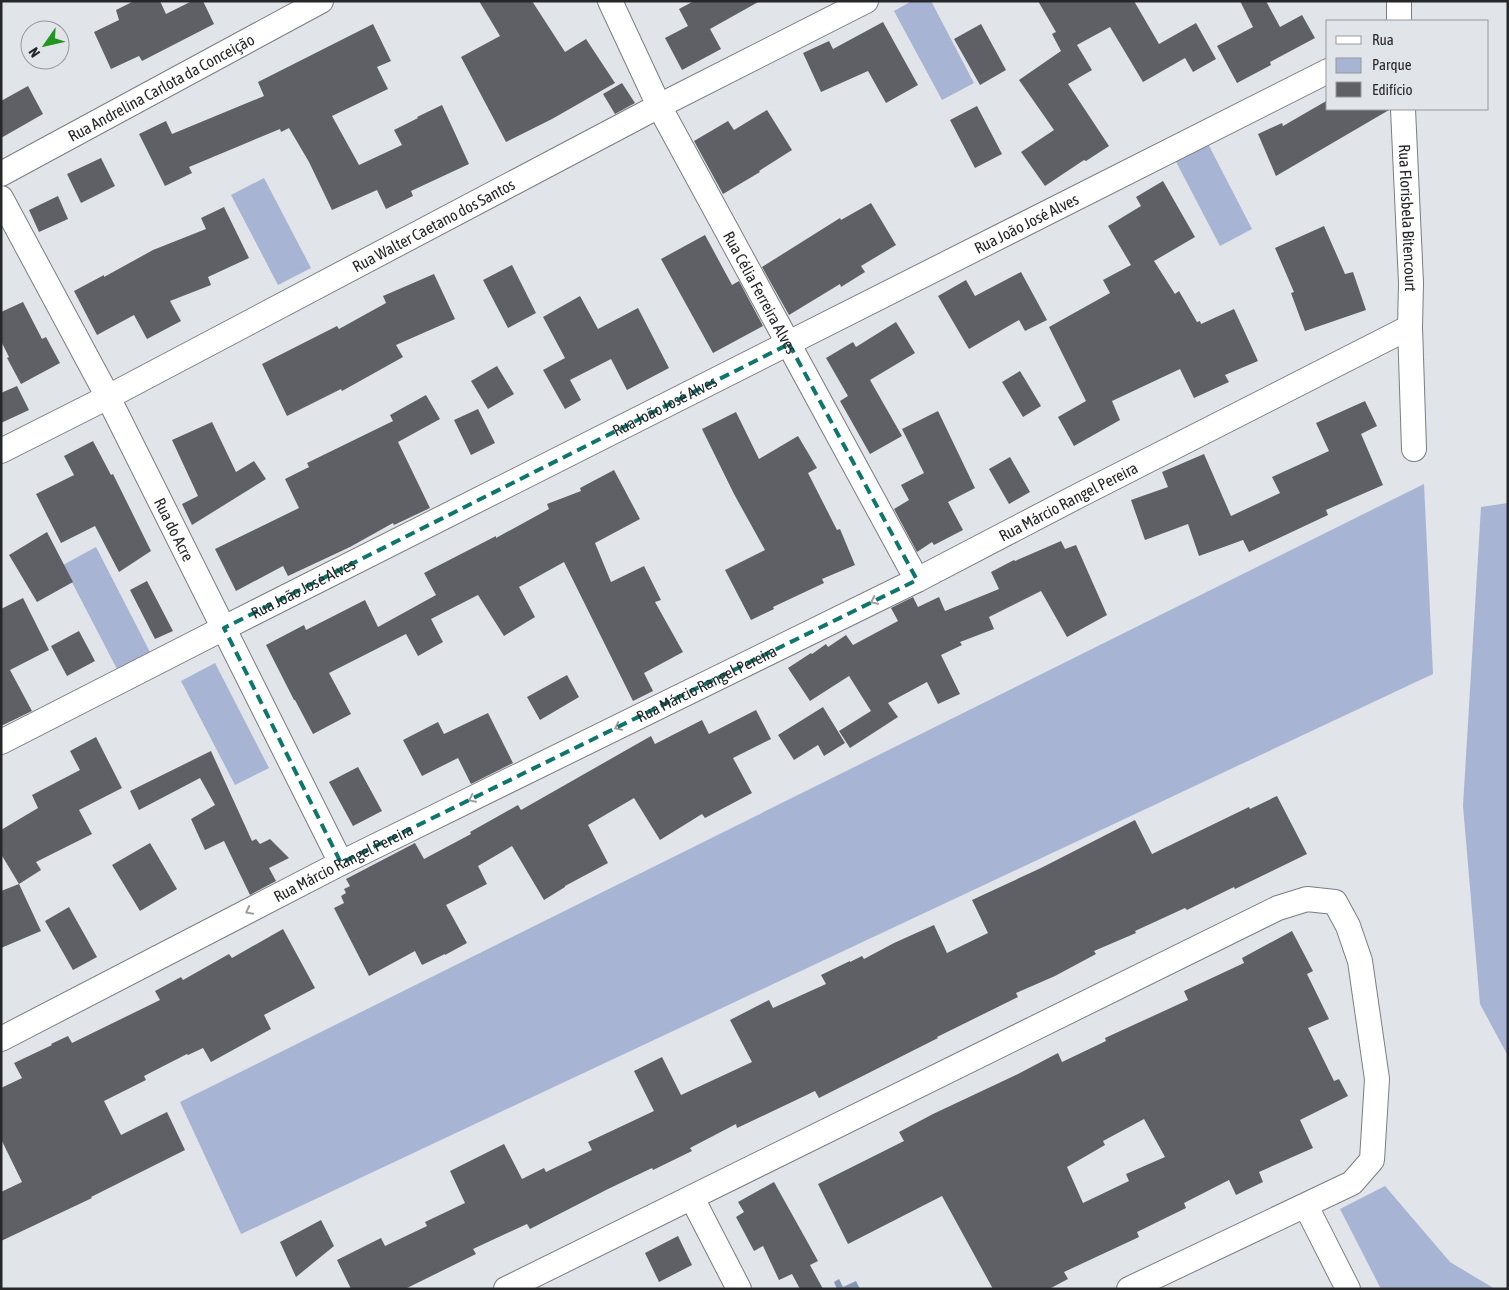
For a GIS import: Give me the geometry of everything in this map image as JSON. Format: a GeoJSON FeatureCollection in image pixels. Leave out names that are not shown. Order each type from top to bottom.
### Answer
{"type":"FeatureCollection","features":[{"type":"Feature","properties":{"kind":"street","name":"Rua Andrelina Carlota da Conceição"},"geometry":{"type":"LineString","coordinates":[[1,174],[321,1]]}},
{"type":"Feature","properties":{"kind":"street","name":"Rua Célia Ferreira Alves"},"geometry":{"type":"LineString","coordinates":[[610,1],[659,106],[917,580]]}},
{"type":"Feature","properties":{"kind":"street","name":"Rua Walter Caetano dos Santos"},"geometry":{"type":"LineString","coordinates":[[1,451],[108,397],[659,106],[866,1]]}},
{"type":"Feature","properties":{"kind":"street"},"geometry":{"type":"LineString","coordinates":[[1399,1],[1399,20]]}},
{"type":"Feature","properties":{"kind":"street","name":"Rua João José Alves"},"geometry":{"type":"LineString","coordinates":[[1,742],[1326,72]]}},
{"type":"Feature","properties":{"kind":"street","name":"Rua Florisbela Bitencourt"},"geometry":{"type":"LineString","coordinates":[[1403,110],[1411,283],[1410,327],[1414,450]]}},
{"type":"Feature","properties":{"kind":"street","name":"Rua do Acre"},"geometry":{"type":"LineString","coordinates":[[1,198],[108,397],[341,863]]}},
{"type":"Feature","properties":{"kind":"street","name":"Rua Márcio Rangel Pereira"},"geometry":{"type":"LineString","coordinates":[[1,1039],[341,863],[917,580],[1410,327]]}},
{"type":"Feature","properties":{"kind":"street"},"geometry":{"type":"LineString","coordinates":[[506,1289],[1278,908],[1307,899],[1335,902],[1348,926],[1360,962],[1377,1079],[1372,1160],[1352,1183],[1129,1289]]}},
{"type":"Feature","properties":{"kind":"street"},"geometry":{"type":"LineString","coordinates":[[692,1198],[739,1289]]}},
{"type":"Feature","properties":{"kind":"street"},"geometry":{"type":"LineString","coordinates":[[1306,1206],[1348,1289]]}},
{"type":"Feature","properties":{"kind":"highlighted area"},"geometry":{"type":"Polygon","coordinates":[[[789,344],[917,580],[341,863],[224,628],[789,344]]]}},
{"type":"Feature","properties":{"kind":"green space"},"geometry":{"type":"Polygon","coordinates":[[[912,1],[931,1],[974,83],[942,100],[894,11],[912,1]]]}},
{"type":"Feature","properties":{"kind":"green space"},"geometry":{"type":"Polygon","coordinates":[[[1206,140],[1252,229],[1220,246],[1173,156],[1206,140]]]}},
{"type":"Feature","properties":{"kind":"green space"},"geometry":{"type":"Polygon","coordinates":[[[264,178],[311,268],[278,285],[231,195],[264,178]]]}},
{"type":"Feature","properties":{"kind":"green space"},"geometry":{"type":"Polygon","coordinates":[[[1424,484],[1433,674],[241,1234],[180,1102],[1424,484]]]}},
{"type":"Feature","properties":{"kind":"green space"},"geometry":{"type":"Polygon","coordinates":[[[1508,503],[1508,1056],[1480,1004],[1463,806],[1481,507],[1508,503]]]}},
{"type":"Feature","properties":{"kind":"green space"},"geometry":{"type":"Polygon","coordinates":[[[96,547],[150,652],[117,669],[63,565],[96,547]]]}},
{"type":"Feature","properties":{"kind":"green space"},"geometry":{"type":"Polygon","coordinates":[[[215,663],[269,768],[235,785],[181,681],[215,663]]]}},
{"type":"Feature","properties":{"kind":"green space"},"geometry":{"type":"Polygon","coordinates":[[[1385,1186],[1450,1262],[1495,1289],[1381,1289],[1340,1209],[1385,1186]]]}},
{"type":"Feature","properties":{"kind":"shaded area"},"geometry":{"type":"Polygon","coordinates":[[[839,1279],[843,1287],[856,1281],[860,1289],[837,1289],[834,1282],[839,1279]]]}},
{"type":"Feature","properties":{"kind":"building"},"geometry":{"type":"Polygon","coordinates":[[[134,1],[160,1],[166,14],[192,1],[203,1],[214,24],[142,61],[139,56],[111,69],[94,32],[119,20],[116,10],[134,1]]]}},
{"type":"Feature","properties":{"kind":"building"},"geometry":{"type":"Polygon","coordinates":[[[479,1],[532,1],[565,52],[586,39],[615,83],[552,119],[506,142],[461,57],[500,36],[479,1]]]}},
{"type":"Feature","properties":{"kind":"building"},"geometry":{"type":"Polygon","coordinates":[[[694,1],[760,1],[710,29],[721,49],[682,70],[665,38],[688,26],[679,9],[694,1]]]}},
{"type":"Feature","properties":{"kind":"building"},"geometry":{"type":"Polygon","coordinates":[[[1038,1],[1134,1],[1159,44],[1196,23],[1216,59],[1193,72],[1185,58],[1143,82],[1110,27],[1077,45],[1092,70],[1068,84],[1109,146],[1045,186],[1021,152],[1054,130],[1019,80],[1061,51],[1052,34],[1056,32],[1038,1]]]}},
{"type":"Feature","properties":{"kind":"building"},"geometry":{"type":"Polygon","coordinates":[[[1240,1],[1266,1],[1280,27],[1302,15],[1315,38],[1270,62],[1271,65],[1237,83],[1217,46],[1253,27],[1240,1]]]}},
{"type":"Feature","properties":{"kind":"building"},"geometry":{"type":"Polygon","coordinates":[[[883,22],[918,85],[886,103],[868,71],[821,92],[803,53],[829,41],[833,49],[883,22]]]}},
{"type":"Feature","properties":{"kind":"building"},"geometry":{"type":"Polygon","coordinates":[[[373,24],[391,61],[377,67],[388,89],[332,116],[359,165],[402,145],[394,130],[442,105],[469,164],[411,191],[413,196],[386,209],[377,190],[332,210],[309,162],[289,128],[281,132],[280,129],[189,167],[192,173],[165,186],[139,134],[166,121],[172,134],[264,96],[258,82],[373,24]]]}},
{"type":"Feature","properties":{"kind":"building"},"geometry":{"type":"Polygon","coordinates":[[[981,24],[1006,70],[980,85],[954,39],[981,24]]]}},
{"type":"Feature","properties":{"kind":"building"},"geometry":{"type":"Polygon","coordinates":[[[622,83],[635,103],[615,114],[603,94],[622,83]]]}},
{"type":"Feature","properties":{"kind":"building"},"geometry":{"type":"Polygon","coordinates":[[[28,86],[43,114],[1,138],[1,101],[28,86]]]}},
{"type":"Feature","properties":{"kind":"building"},"geometry":{"type":"Polygon","coordinates":[[[1326,101],[1326,110],[1389,110],[1276,176],[1258,134],[1282,123],[1283,126],[1326,101]]]}},
{"type":"Feature","properties":{"kind":"building"},"geometry":{"type":"Polygon","coordinates":[[[977,106],[1002,154],[975,168],[950,120],[977,106]]]}},
{"type":"Feature","properties":{"kind":"building"},"geometry":{"type":"Polygon","coordinates":[[[767,110],[792,150],[723,194],[694,141],[728,121],[734,130],[767,110]]]}},
{"type":"Feature","properties":{"kind":"building"},"geometry":{"type":"Polygon","coordinates":[[[101,158],[115,186],[81,203],[67,174],[101,158]]]}},
{"type":"Feature","properties":{"kind":"building"},"geometry":{"type":"Polygon","coordinates":[[[1163,181],[1195,237],[1154,261],[1175,294],[1179,291],[1197,322],[1200,321],[1201,324],[1234,309],[1258,361],[1225,375],[1229,382],[1194,398],[1180,369],[1112,401],[1120,420],[1074,446],[1058,417],[1086,401],[1049,327],[1110,293],[1103,280],[1131,265],[1108,226],[1141,206],[1136,197],[1163,181]]]}},
{"type":"Feature","properties":{"kind":"building"},"geometry":{"type":"Polygon","coordinates":[[[58,196],[68,219],[39,232],[29,210],[58,196]]]}},
{"type":"Feature","properties":{"kind":"building"},"geometry":{"type":"Polygon","coordinates":[[[871,203],[896,245],[861,266],[865,272],[841,287],[840,284],[789,315],[762,267],[840,218],[841,220],[871,203]]]}},
{"type":"Feature","properties":{"kind":"building"},"geometry":{"type":"Polygon","coordinates":[[[224,207],[249,258],[208,277],[211,285],[170,301],[181,321],[147,339],[134,315],[97,335],[74,291],[153,250],[206,229],[201,218],[224,207]]]}},
{"type":"Feature","properties":{"kind":"building"},"geometry":{"type":"Polygon","coordinates":[[[1324,226],[1345,274],[1353,272],[1366,310],[1305,331],[1291,293],[1294,292],[1275,248],[1324,226]]]}},
{"type":"Feature","properties":{"kind":"building"},"geometry":{"type":"Polygon","coordinates":[[[705,235],[732,285],[739,281],[763,326],[713,353],[661,259],[705,235]]]}},
{"type":"Feature","properties":{"kind":"building"},"geometry":{"type":"Polygon","coordinates":[[[512,265],[536,313],[508,328],[483,280],[512,265]]]}},
{"type":"Feature","properties":{"kind":"building"},"geometry":{"type":"Polygon","coordinates":[[[1021,272],[1047,320],[1025,331],[1019,320],[969,349],[938,296],[966,280],[975,296],[1021,272]]]}},
{"type":"Feature","properties":{"kind":"building"},"geometry":{"type":"Polygon","coordinates":[[[434,274],[455,319],[396,345],[403,357],[342,391],[341,389],[287,416],[262,364],[337,326],[339,329],[386,303],[383,296],[434,274]]]}},
{"type":"Feature","properties":{"kind":"building"},"geometry":{"type":"Polygon","coordinates":[[[580,296],[598,329],[638,308],[669,368],[627,390],[611,359],[570,380],[581,400],[565,409],[543,370],[565,358],[543,317],[580,296]]]}},
{"type":"Feature","properties":{"kind":"building"},"geometry":{"type":"Polygon","coordinates":[[[23,302],[42,339],[46,337],[60,363],[21,384],[7,358],[9,357],[1,341],[1,312],[23,302]]]}},
{"type":"Feature","properties":{"kind":"building"},"geometry":{"type":"Polygon","coordinates":[[[896,322],[915,353],[870,380],[902,436],[870,454],[840,401],[848,396],[826,358],[853,342],[856,347],[896,322]]]}},
{"type":"Feature","properties":{"kind":"building"},"geometry":{"type":"Polygon","coordinates":[[[497,366],[514,394],[488,409],[471,381],[497,366]]]}},
{"type":"Feature","properties":{"kind":"building"},"geometry":{"type":"Polygon","coordinates":[[[1020,371],[1041,406],[1023,417],[1002,382],[1020,371]]]}},
{"type":"Feature","properties":{"kind":"building"},"geometry":{"type":"Polygon","coordinates":[[[17,386],[29,410],[1,423],[1,393],[17,386]]]}},
{"type":"Feature","properties":{"kind":"building"},"geometry":{"type":"Polygon","coordinates":[[[426,395],[440,419],[398,442],[430,508],[394,525],[393,523],[350,547],[288,576],[283,566],[236,591],[215,549],[299,508],[285,479],[309,467],[307,463],[393,421],[390,415],[426,395]]]}},
{"type":"Feature","properties":{"kind":"building"},"geometry":{"type":"Polygon","coordinates":[[[1365,401],[1377,426],[1361,434],[1383,485],[1326,510],[1328,515],[1249,552],[1243,540],[1199,556],[1188,524],[1145,540],[1131,500],[1168,487],[1162,472],[1204,454],[1231,516],[1280,493],[1272,477],[1329,451],[1316,423],[1365,401]]]}},
{"type":"Feature","properties":{"kind":"building"},"geometry":{"type":"Polygon","coordinates":[[[478,409],[495,443],[471,455],[454,420],[478,409]]]}},
{"type":"Feature","properties":{"kind":"building"},"geometry":{"type":"Polygon","coordinates":[[[938,411],[975,488],[948,502],[963,530],[934,545],[932,542],[917,552],[894,509],[909,500],[901,485],[924,473],[902,429],[938,411]]]}},
{"type":"Feature","properties":{"kind":"building"},"geometry":{"type":"Polygon","coordinates":[[[736,412],[759,459],[798,436],[817,468],[808,473],[837,530],[840,529],[855,565],[822,579],[824,583],[773,607],[774,609],[751,620],[725,570],[765,550],[734,494],[702,429],[736,412]]]}},
{"type":"Feature","properties":{"kind":"building"},"geometry":{"type":"Polygon","coordinates":[[[212,422],[236,472],[254,461],[266,479],[192,525],[182,504],[198,496],[172,440],[212,422]]]}},
{"type":"Feature","properties":{"kind":"building"},"geometry":{"type":"Polygon","coordinates":[[[93,441],[111,475],[113,474],[151,551],[119,572],[95,526],[61,543],[36,494],[74,475],[64,456],[93,441]]]}},
{"type":"Feature","properties":{"kind":"building"},"geometry":{"type":"Polygon","coordinates":[[[1010,457],[1030,492],[1009,504],[989,469],[1010,457]]]}},
{"type":"Feature","properties":{"kind":"building"},"geometry":{"type":"Polygon","coordinates":[[[614,470],[640,519],[595,543],[611,582],[644,566],[661,600],[655,602],[683,652],[644,673],[653,691],[633,701],[564,562],[519,587],[535,617],[504,636],[478,595],[431,619],[443,642],[418,656],[406,634],[329,673],[351,714],[313,734],[266,645],[304,625],[306,630],[365,600],[378,627],[436,595],[424,573],[496,536],[496,538],[549,509],[547,504],[581,491],[580,488],[614,470]]]}},
{"type":"Feature","properties":{"kind":"building"},"geometry":{"type":"Polygon","coordinates":[[[47,532],[73,582],[37,602],[9,555],[47,532]]]}},
{"type":"Feature","properties":{"kind":"building"},"geometry":{"type":"Polygon","coordinates":[[[1061,541],[1065,549],[1076,545],[1107,615],[1067,637],[1041,591],[989,617],[994,629],[960,642],[962,645],[941,655],[960,694],[938,704],[927,682],[888,703],[898,717],[850,748],[839,731],[871,711],[849,676],[810,701],[788,668],[826,644],[828,647],[846,635],[853,645],[898,621],[891,608],[913,597],[918,607],[939,597],[945,611],[999,589],[991,572],[1014,560],[1061,541]]]}},
{"type":"Feature","properties":{"kind":"building"},"geometry":{"type":"Polygon","coordinates":[[[147,581],[173,631],[155,639],[130,590],[147,581]]]}},
{"type":"Feature","properties":{"kind":"building"},"geometry":{"type":"Polygon","coordinates":[[[23,598],[49,650],[10,670],[32,711],[1,726],[1,609],[23,598]]]}},
{"type":"Feature","properties":{"kind":"building"},"geometry":{"type":"Polygon","coordinates":[[[79,631],[95,661],[67,676],[51,646],[79,631]]]}},
{"type":"Feature","properties":{"kind":"building"},"geometry":{"type":"Polygon","coordinates":[[[567,675],[579,697],[540,720],[527,697],[567,675]]]}},
{"type":"Feature","properties":{"kind":"building"},"geometry":{"type":"Polygon","coordinates":[[[823,707],[845,743],[824,756],[818,745],[794,760],[778,735],[823,707]]]}},
{"type":"Feature","properties":{"kind":"building"},"geometry":{"type":"Polygon","coordinates":[[[756,710],[771,739],[733,758],[752,793],[705,818],[702,814],[660,840],[634,798],[588,825],[608,863],[565,886],[544,900],[512,846],[478,866],[487,884],[446,905],[467,943],[422,965],[415,951],[369,976],[334,908],[344,903],[341,896],[346,893],[344,889],[350,886],[346,879],[415,843],[424,859],[471,834],[470,832],[518,805],[521,810],[651,736],[655,744],[702,720],[709,734],[756,710]]]}},
{"type":"Feature","properties":{"kind":"building"},"geometry":{"type":"Polygon","coordinates":[[[488,713],[513,763],[471,784],[458,758],[422,776],[403,740],[438,722],[444,734],[488,713]]]}},
{"type":"Feature","properties":{"kind":"building"},"geometry":{"type":"Polygon","coordinates":[[[96,737],[122,788],[79,810],[92,834],[36,862],[41,870],[19,884],[1,854],[1,830],[38,808],[32,795],[80,770],[70,751],[96,737]]]}},
{"type":"Feature","properties":{"kind":"building"},"geometry":{"type":"Polygon","coordinates":[[[211,751],[252,841],[256,839],[260,844],[270,839],[289,858],[269,868],[276,881],[250,895],[224,841],[205,850],[191,819],[215,805],[200,778],[139,810],[130,791],[211,751]]]}},
{"type":"Feature","properties":{"kind":"building"},"geometry":{"type":"Polygon","coordinates":[[[358,767],[382,811],[353,826],[329,782],[358,767]]]}},
{"type":"Feature","properties":{"kind":"building"},"geometry":{"type":"Polygon","coordinates":[[[1277,796],[1307,854],[1235,889],[1234,887],[1187,910],[1185,908],[1135,931],[1136,933],[1094,951],[1096,954],[1055,976],[1016,993],[1018,997],[819,1098],[815,1091],[737,1128],[736,1124],[690,1148],[692,1151],[608,1189],[530,1229],[527,1224],[473,1249],[476,1254],[405,1289],[351,1289],[337,1260],[381,1238],[385,1246],[427,1226],[425,1222],[465,1203],[450,1171],[504,1144],[522,1179],[544,1168],[546,1172],[592,1150],[588,1142],[654,1111],[634,1071],[662,1057],[681,1095],[752,1062],[730,1020],[769,1000],[773,1008],[826,984],[821,975],[862,956],[864,959],[934,925],[947,953],[988,933],[972,900],[1041,868],[1135,820],[1152,854],[1249,807],[1250,809],[1277,796]]]}},
{"type":"Feature","properties":{"kind":"building"},"geometry":{"type":"Polygon","coordinates":[[[150,843],[177,889],[140,911],[112,865],[150,843]]]}},
{"type":"Feature","properties":{"kind":"building"},"geometry":{"type":"Polygon","coordinates":[[[19,884],[41,931],[1,948],[1,891],[19,884]]]}},
{"type":"Feature","properties":{"kind":"building"},"geometry":{"type":"Polygon","coordinates":[[[69,907],[97,957],[73,970],[45,921],[69,907]]]}},
{"type":"Feature","properties":{"kind":"building"},"geometry":{"type":"Polygon","coordinates":[[[283,929],[315,988],[264,1015],[271,1029],[211,1062],[203,1048],[144,1076],[146,1080],[104,1101],[121,1135],[167,1112],[185,1150],[92,1198],[1,1241],[1,1192],[22,1182],[1,1139],[1,1088],[22,1078],[14,1063],[68,1036],[72,1043],[160,1000],[155,991],[181,977],[183,980],[229,954],[232,958],[283,929]]]}},
{"type":"Feature","properties":{"kind":"building"},"geometry":{"type":"Polygon","coordinates":[[[1292,931],[1313,971],[1307,974],[1329,1019],[1308,1028],[1334,1081],[1339,1079],[1348,1096],[1300,1120],[1313,1148],[1259,1172],[1263,1182],[1236,1195],[1229,1180],[1184,1203],[1186,1208],[1137,1232],[1139,1237],[1064,1272],[1068,1279],[1049,1289],[993,1289],[942,1196],[848,1244],[818,1184],[904,1141],[899,1132],[933,1114],[1058,1053],[1062,1062],[1106,1041],[1105,1038],[1188,1000],[1184,991],[1244,963],[1242,958],[1292,931]],[[1144,1119],[1103,1141],[1105,1145],[1067,1167],[1083,1203],[1129,1181],[1126,1174],[1165,1157],[1144,1119]]]}},
{"type":"Feature","properties":{"kind":"building"},"geometry":{"type":"Polygon","coordinates":[[[774,1182],[818,1261],[810,1265],[823,1289],[800,1289],[792,1274],[779,1280],[763,1246],[754,1251],[736,1217],[744,1212],[738,1202],[774,1182]]]}},
{"type":"Feature","properties":{"kind":"building"},"geometry":{"type":"Polygon","coordinates":[[[321,1220],[334,1246],[296,1277],[280,1242],[321,1220]]]}},
{"type":"Feature","properties":{"kind":"building"},"geometry":{"type":"Polygon","coordinates":[[[678,1236],[692,1265],[659,1282],[645,1253],[678,1236]]]}}]}
